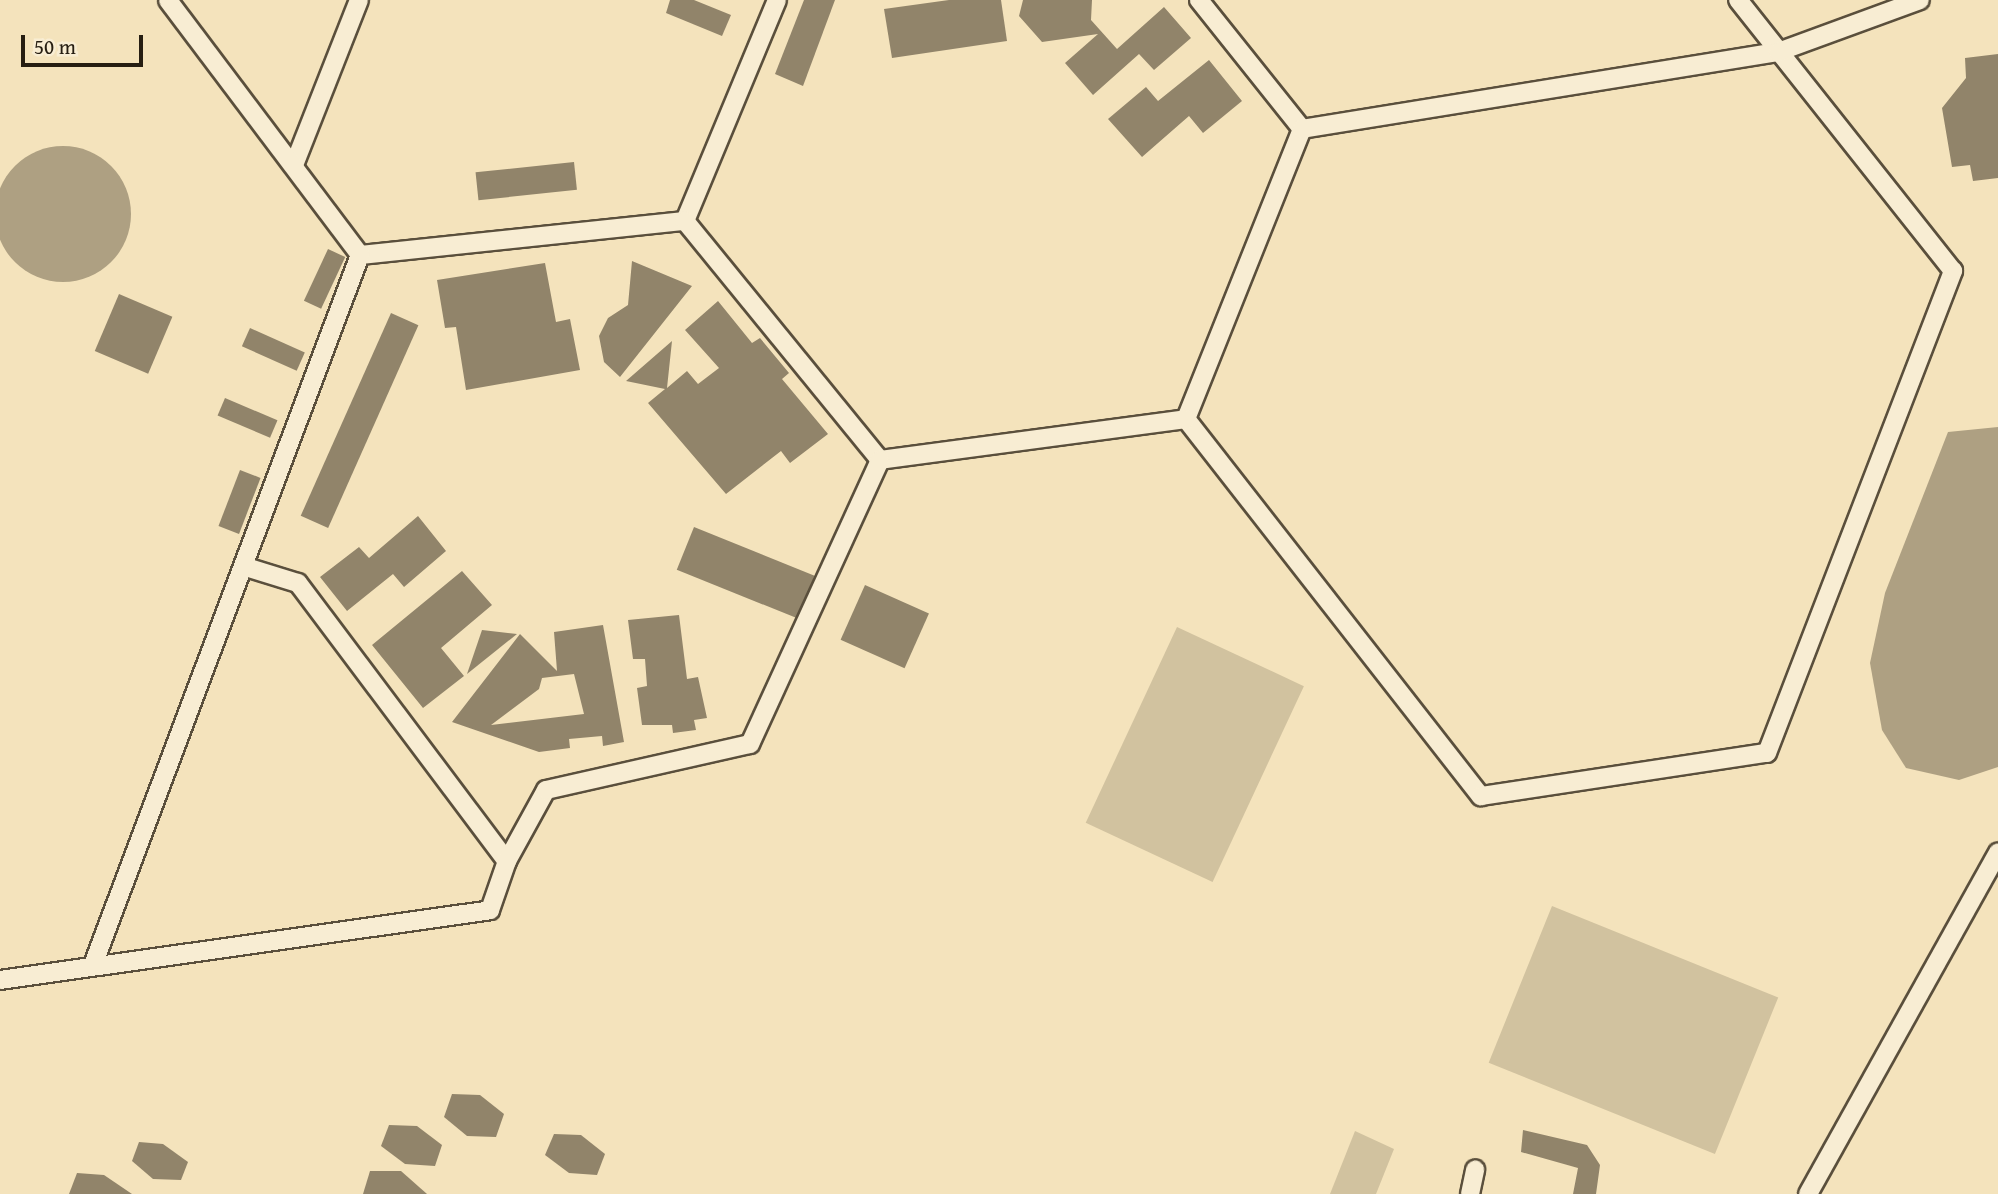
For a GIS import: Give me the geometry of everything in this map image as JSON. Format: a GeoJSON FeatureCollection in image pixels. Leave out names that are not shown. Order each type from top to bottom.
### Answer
{"type":"FeatureCollection","features":[{"type":"Feature","properties":{"kind":"street"},"geometry":{"type":"LineString","coordinates":[[168,0],[360,255]]}},
{"type":"Feature","properties":{"kind":"street"},"geometry":{"type":"LineString","coordinates":[[294,165],[359,0]]}},
{"type":"Feature","properties":{"kind":"street"},"geometry":{"type":"LineString","coordinates":[[685,222],[777,0]]}},
{"type":"Feature","properties":{"kind":"street"},"geometry":{"type":"LineString","coordinates":[[1199,0],[1301,129]]}},
{"type":"Feature","properties":{"kind":"street"},"geometry":{"type":"LineString","coordinates":[[1186,419],[1481,796],[1767,753],[1953,271],[1738,0]]}},
{"type":"Feature","properties":{"kind":"street"},"geometry":{"type":"LineString","coordinates":[[1301,129],[1777,52],[1920,0]]}},
{"type":"Feature","properties":{"kind":"street"},"geometry":{"type":"LineString","coordinates":[[1186,419],[1301,129]]}},
{"type":"Feature","properties":{"kind":"street"},"geometry":{"type":"LineString","coordinates":[[360,255],[685,222]]}},
{"type":"Feature","properties":{"kind":"street"},"geometry":{"type":"LineString","coordinates":[[685,222],[880,460]]}},
{"type":"Feature","properties":{"kind":"street"},"geometry":{"type":"LineString","coordinates":[[93,965],[246,567],[360,255]]}},
{"type":"Feature","properties":{"kind":"street"},"geometry":{"type":"LineString","coordinates":[[880,460],[1186,419]]}},
{"type":"Feature","properties":{"kind":"street"},"geometry":{"type":"LineString","coordinates":[[0,980],[490,910],[507,861],[546,790],[750,744],[880,460]]}},
{"type":"Feature","properties":{"kind":"street"},"geometry":{"type":"LineString","coordinates":[[246,567],[298,583],[507,861]]}},
{"type":"Feature","properties":{"kind":"street"},"geometry":{"type":"LineString","coordinates":[[1808,1194],[1998,852]]}},
{"type":"Feature","properties":{"kind":"street"},"geometry":{"type":"LineString","coordinates":[[1470,1194],[1475,1170]]}},
{"type":"Feature","properties":{"kind":"shaded area"},"geometry":{"type":"Polygon","coordinates":[[[63,146],[89,151],[111,166],[126,188],[131,214],[126,240],[111,262],[89,277],[63,282],[37,277],[15,262],[0,240],[-5,214],[0,188],[15,166],[37,151],[63,146]]]}},
{"type":"Feature","properties":{"kind":"shaded area"},"geometry":{"type":"Polygon","coordinates":[[[1998,427],[1998,767],[1959,780],[1906,768],[1882,730],[1870,663],[1885,593],[1948,432],[1998,427]]]}},
{"type":"Feature","properties":{"kind":"shaded area"},"geometry":{"type":"Polygon","coordinates":[[[1177,627],[1304,686],[1213,882],[1086,823],[1177,627]]]}},
{"type":"Feature","properties":{"kind":"shaded area"},"geometry":{"type":"Polygon","coordinates":[[[1552,906],[1778,997],[1715,1154],[1489,1063],[1552,906]]]}},
{"type":"Feature","properties":{"kind":"shaded area"},"geometry":{"type":"Polygon","coordinates":[[[1355,1131],[1394,1149],[1376,1194],[1330,1194],[1355,1131]]]}},
{"type":"Feature","properties":{"kind":"building"},"geometry":{"type":"Polygon","coordinates":[[[670,0],[694,0],[731,15],[722,36],[666,13],[670,0]]]}},
{"type":"Feature","properties":{"kind":"building"},"geometry":{"type":"Polygon","coordinates":[[[804,0],[835,0],[803,86],[775,74],[804,0]]]}},
{"type":"Feature","properties":{"kind":"building"},"geometry":{"type":"Polygon","coordinates":[[[949,0],[1001,0],[1007,41],[892,58],[884,9],[949,0]]]}},
{"type":"Feature","properties":{"kind":"building"},"geometry":{"type":"Polygon","coordinates":[[[1023,0],[1092,0],[1091,20],[1117,49],[1164,7],[1191,38],[1154,70],[1139,54],[1093,95],[1065,63],[1098,34],[1042,42],[1019,16],[1023,0]]]}},
{"type":"Feature","properties":{"kind":"building"},"geometry":{"type":"Polygon","coordinates":[[[1998,54],[1998,178],[1973,181],[1970,165],[1952,167],[1942,108],[1966,78],[1965,58],[1998,54]]]}},
{"type":"Feature","properties":{"kind":"building"},"geometry":{"type":"Polygon","coordinates":[[[1209,60],[1242,101],[1203,133],[1189,116],[1142,157],[1108,119],[1146,87],[1158,101],[1209,60]]]}},
{"type":"Feature","properties":{"kind":"building"},"geometry":{"type":"Polygon","coordinates":[[[574,162],[577,190],[478,200],[476,172],[574,162]]]}},
{"type":"Feature","properties":{"kind":"building"},"geometry":{"type":"Polygon","coordinates":[[[328,249],[345,257],[321,309],[304,301],[328,249]]]}},
{"type":"Feature","properties":{"kind":"building"},"geometry":{"type":"Polygon","coordinates":[[[632,261],[692,286],[620,377],[604,362],[599,336],[608,318],[628,305],[632,261]]]}},
{"type":"Feature","properties":{"kind":"building"},"geometry":{"type":"Polygon","coordinates":[[[545,263],[556,322],[570,319],[580,370],[466,390],[456,327],[445,328],[437,280],[545,263]]]}},
{"type":"Feature","properties":{"kind":"building"},"geometry":{"type":"Polygon","coordinates":[[[119,294],[172,317],[148,374],[95,351],[119,294]]]}},
{"type":"Feature","properties":{"kind":"building"},"geometry":{"type":"Polygon","coordinates":[[[718,301],[752,343],[760,338],[789,373],[782,379],[828,434],[790,463],[781,451],[726,494],[648,403],[665,389],[626,381],[672,341],[667,388],[687,371],[698,384],[719,368],[685,330],[718,301]]]}},
{"type":"Feature","properties":{"kind":"building"},"geometry":{"type":"Polygon","coordinates":[[[391,313],[418,325],[328,528],[301,516],[391,313]]]}},
{"type":"Feature","properties":{"kind":"building"},"geometry":{"type":"Polygon","coordinates":[[[250,328],[305,352],[297,371],[242,346],[250,328]]]}},
{"type":"Feature","properties":{"kind":"building"},"geometry":{"type":"Polygon","coordinates":[[[225,398],[277,420],[270,438],[218,415],[225,398]]]}},
{"type":"Feature","properties":{"kind":"building"},"geometry":{"type":"Polygon","coordinates":[[[240,470],[261,478],[239,534],[218,526],[240,470]]]}},
{"type":"Feature","properties":{"kind":"building"},"geometry":{"type":"Polygon","coordinates":[[[418,516],[446,551],[404,587],[393,574],[347,611],[320,577],[359,547],[369,558],[418,516]]]}},
{"type":"Feature","properties":{"kind":"building"},"geometry":{"type":"Polygon","coordinates":[[[694,527],[815,576],[797,618],[677,570],[694,527]]]}},
{"type":"Feature","properties":{"kind":"building"},"geometry":{"type":"Polygon","coordinates":[[[462,571],[492,605],[441,648],[464,676],[423,708],[372,645],[462,571]]]}},
{"type":"Feature","properties":{"kind":"building"},"geometry":{"type":"Polygon","coordinates":[[[865,585],[929,613],[905,668],[841,640],[865,585]]]}},
{"type":"Feature","properties":{"kind":"building"},"geometry":{"type":"Polygon","coordinates":[[[679,615],[687,679],[698,677],[707,718],[694,720],[696,730],[673,733],[672,725],[642,725],[637,688],[647,686],[645,659],[633,659],[628,620],[679,615]]]}},
{"type":"Feature","properties":{"kind":"building"},"geometry":{"type":"Polygon","coordinates":[[[603,625],[624,742],[603,746],[602,736],[569,739],[570,748],[539,752],[452,722],[520,634],[557,671],[554,632],[603,625]],[[574,674],[542,678],[539,689],[491,725],[584,714],[574,674]]]}},
{"type":"Feature","properties":{"kind":"building"},"geometry":{"type":"Polygon","coordinates":[[[482,630],[517,634],[467,674],[482,630]]]}},
{"type":"Feature","properties":{"kind":"building"},"geometry":{"type":"Polygon","coordinates":[[[452,1094],[480,1095],[504,1114],[496,1137],[467,1136],[444,1117],[452,1094]]]}},
{"type":"Feature","properties":{"kind":"building"},"geometry":{"type":"Polygon","coordinates":[[[389,1125],[417,1126],[442,1145],[435,1166],[405,1164],[381,1146],[389,1125]]]}},
{"type":"Feature","properties":{"kind":"building"},"geometry":{"type":"Polygon","coordinates":[[[1523,1130],[1587,1145],[1600,1165],[1596,1194],[1573,1194],[1578,1168],[1521,1152],[1523,1130]]]}},
{"type":"Feature","properties":{"kind":"building"},"geometry":{"type":"Polygon","coordinates":[[[554,1134],[581,1135],[605,1154],[597,1175],[569,1173],[545,1155],[554,1134]]]}},
{"type":"Feature","properties":{"kind":"building"},"geometry":{"type":"Polygon","coordinates":[[[139,1142],[163,1144],[188,1162],[181,1180],[153,1179],[132,1161],[139,1142]]]}},
{"type":"Feature","properties":{"kind":"building"},"geometry":{"type":"Polygon","coordinates":[[[370,1171],[401,1171],[427,1194],[363,1194],[370,1171]]]}},
{"type":"Feature","properties":{"kind":"building"},"geometry":{"type":"Polygon","coordinates":[[[77,1173],[104,1175],[132,1194],[69,1194],[77,1173]]]}}]}
